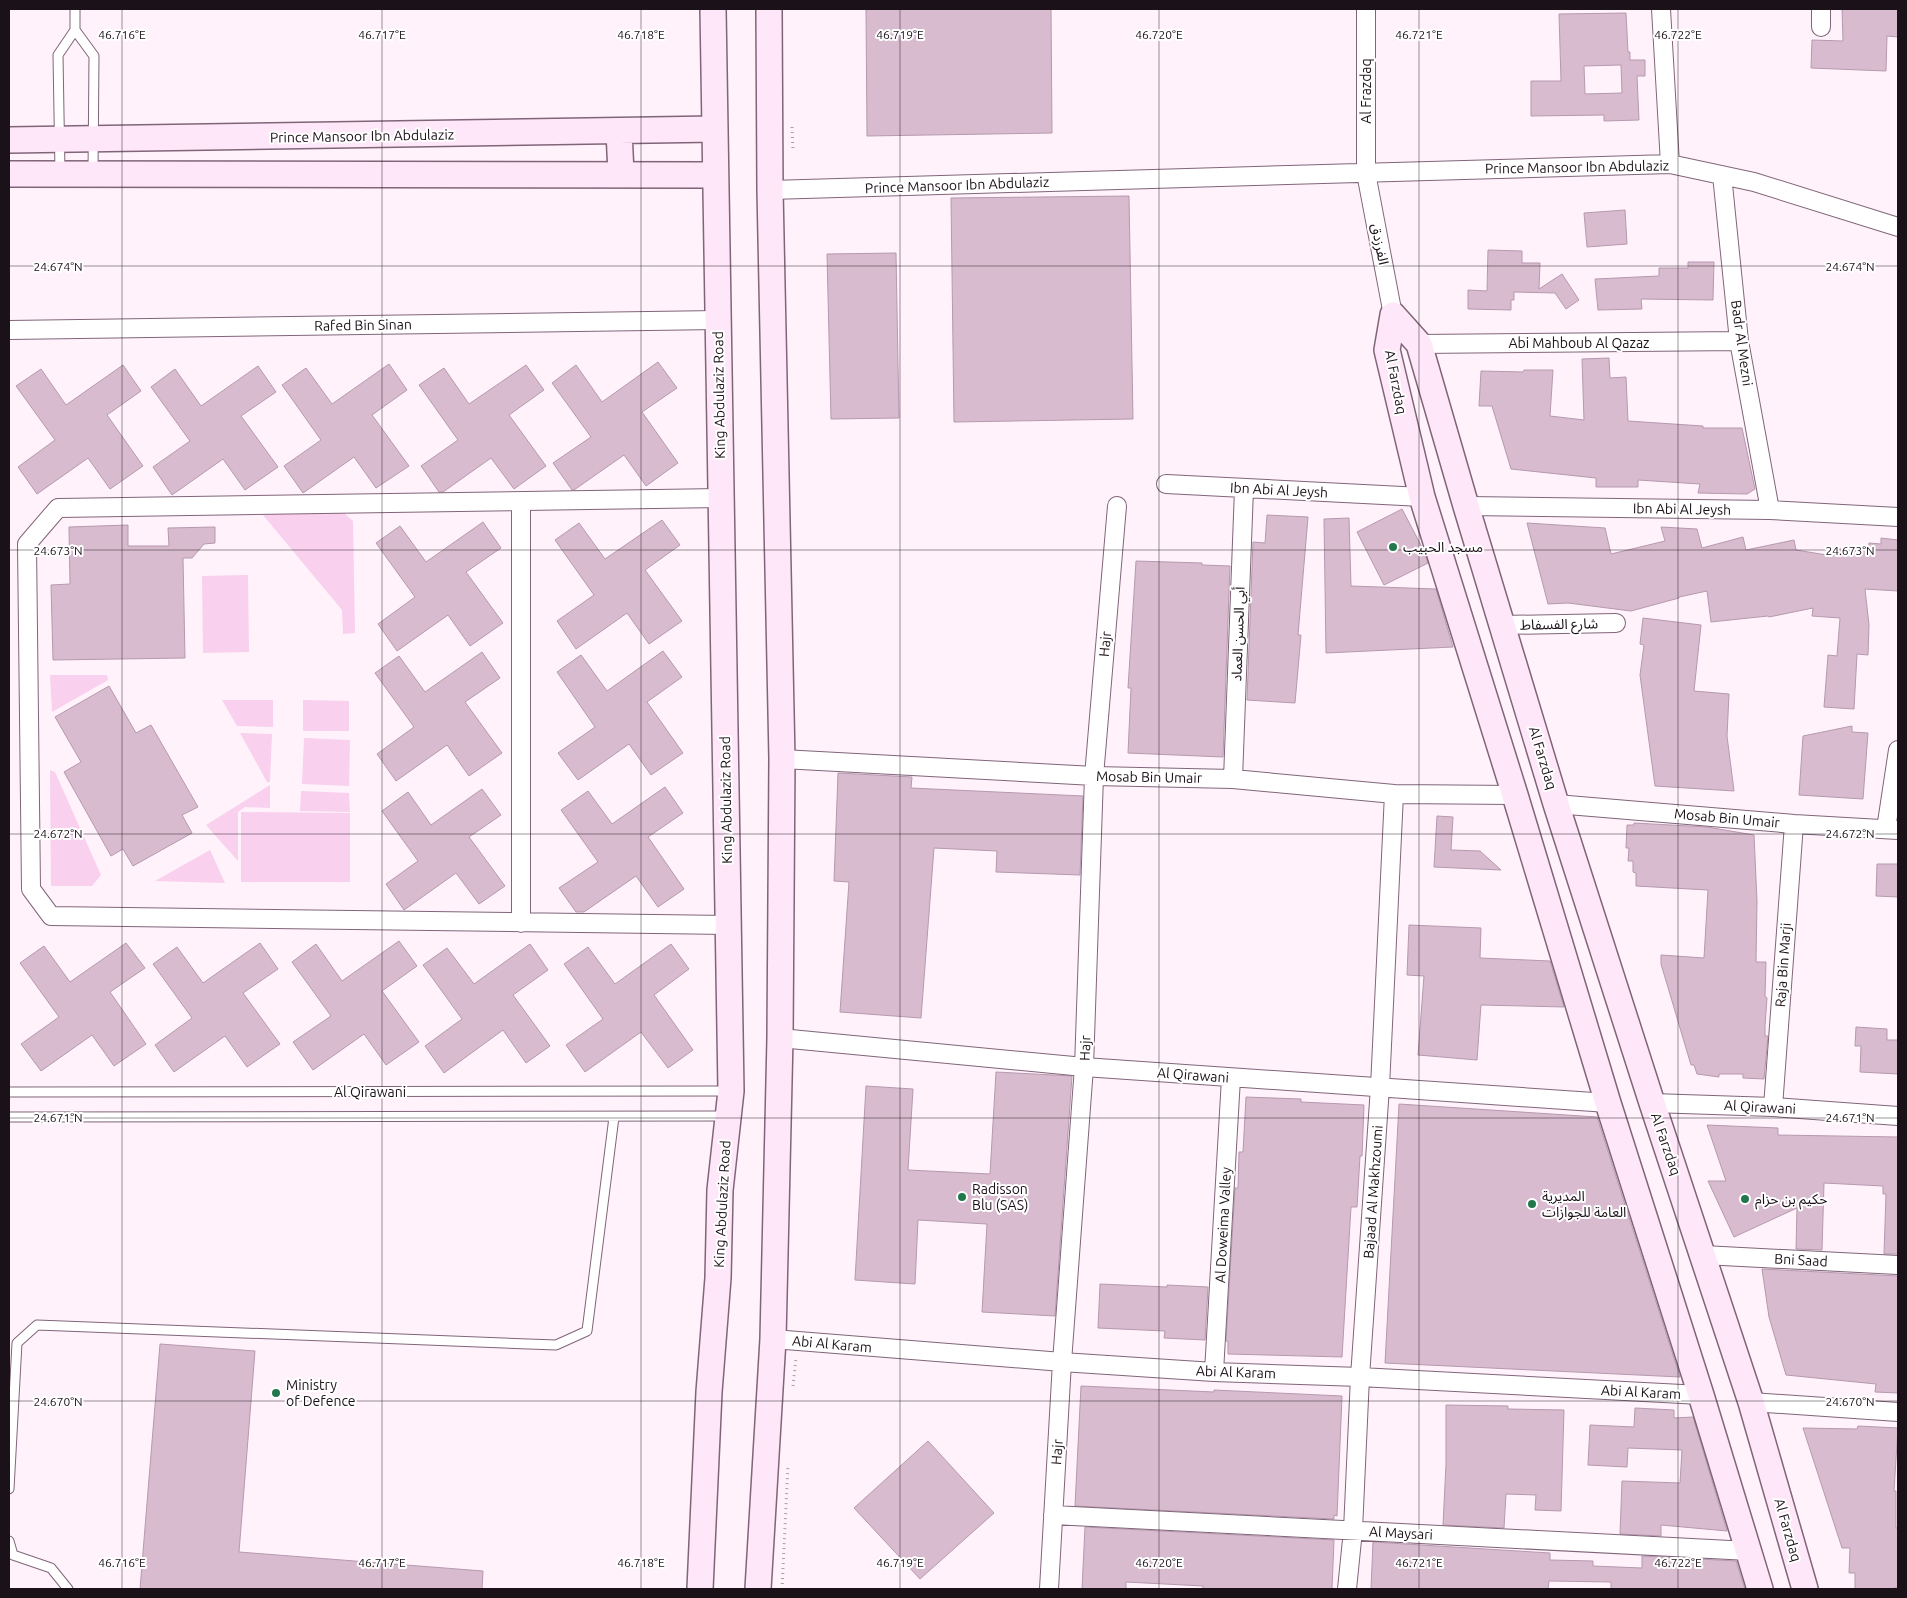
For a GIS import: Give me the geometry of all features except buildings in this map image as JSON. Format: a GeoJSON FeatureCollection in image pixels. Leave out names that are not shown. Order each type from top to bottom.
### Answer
{"type":"FeatureCollection","features":[{"type":"Feature","properties":{"kind":"street","name":"King Abdulaziz Road"},"geometry":{"type":"LineString","coordinates":[[700,1589],[709,1392],[718,1278],[720,1190],[731,1091],[713,9]]}},
{"type":"Feature","properties":{"kind":"street"},"geometry":{"type":"LineString","coordinates":[[758,1589],[772,1339],[780,1038],[782,759],[770,190],[769,9]]}},
{"type":"Feature","properties":{"kind":"street","name":"Al Frazdaq"},"geometry":{"type":"LineString","coordinates":[[1366,9],[1366,173]]}},
{"type":"Feature","properties":{"kind":"street"},"geometry":{"type":"LineString","coordinates":[[1661,9],[1670,164]]}},
{"type":"Feature","properties":{"kind":"street"},"geometry":{"type":"LineString","coordinates":[[1821,9],[1821,27]]}},
{"type":"Feature","properties":{"kind":"street","name":"Prince Mansoor Ibn Abdulaziz"},"geometry":{"type":"LineString","coordinates":[[9,140],[716,129]]}},
{"type":"Feature","properties":{"kind":"street"},"geometry":{"type":"LineString","coordinates":[[619,131],[621,174]]}},
{"type":"Feature","properties":{"kind":"street","name":"Prince Mansoor Ibn Abdulaziz"},"geometry":{"type":"LineString","coordinates":[[770,190],[1670,164],[1754,182],[1898,227]]}},
{"type":"Feature","properties":{"kind":"street","name":"الفرزدق"},"geometry":{"type":"LineString","coordinates":[[1366,173],[1393,315]]}},
{"type":"Feature","properties":{"kind":"street"},"geometry":{"type":"LineString","coordinates":[[9,174],[716,174]]}},
{"type":"Feature","properties":{"kind":"street","name":"Badr Al Mezni"},"geometry":{"type":"LineString","coordinates":[[1722,175],[1740,341],[1770,510]]}},
{"type":"Feature","properties":{"kind":"street","name":"Al Farzdaq"},"geometry":{"type":"LineString","coordinates":[[1393,315],[1419,344],[1556,804],[1751,1402],[1806,1589]]}},
{"type":"Feature","properties":{"kind":"street","name":"Al Farzdaq"},"geometry":{"type":"LineString","coordinates":[[1393,315],[1387,350],[1422,497],[1760,1589]]}},
{"type":"Feature","properties":{"kind":"street","name":"Rafed Bin Sinan"},"geometry":{"type":"LineString","coordinates":[[9,330],[718,320]]}},
{"type":"Feature","properties":{"kind":"street","name":"Abi Mahboub Al Qazaz"},"geometry":{"type":"LineString","coordinates":[[1419,344],[1740,341]]}},
{"type":"Feature","properties":{"kind":"street","name":"Ibn Abi Al Jeysh"},"geometry":{"type":"LineString","coordinates":[[1166,484],[1422,497]]}},
{"type":"Feature","properties":{"kind":"street","name":"أبي الحسن العماد"},"geometry":{"type":"LineString","coordinates":[[1233,778],[1244,489]]}},
{"type":"Feature","properties":{"kind":"street"},"geometry":{"type":"LineString","coordinates":[[721,498],[58,508],[27,544],[31,889],[51,916],[728,925]]}},
{"type":"Feature","properties":{"kind":"street"},"geometry":{"type":"LineString","coordinates":[[520,502],[520,923]]}},
{"type":"Feature","properties":{"kind":"street","name":"Hajr"},"geometry":{"type":"LineString","coordinates":[[1049,1589],[1062,1362],[1084,1067],[1094,776],[1117,506]]}},
{"type":"Feature","properties":{"kind":"street","name":"Ibn Abi Al Jeysh"},"geometry":{"type":"LineString","coordinates":[[1466,506],[1770,510],[1898,518]]}},
{"type":"Feature","properties":{"kind":"street","name":"شارع الفسفاط"},"geometry":{"type":"LineString","coordinates":[[1502,625],[1616,623]]}},
{"type":"Feature","properties":{"kind":"street"},"geometry":{"type":"LineString","coordinates":[[1892,829],[1898,750]]}},
{"type":"Feature","properties":{"kind":"street","name":"Mosab Bin Umair"},"geometry":{"type":"LineString","coordinates":[[782,759],[1094,776],[1233,778],[1394,794],[1515,795]]}},
{"type":"Feature","properties":{"kind":"street","name":"Bajaad Al Makhzoumi"},"geometry":{"type":"LineString","coordinates":[[1347,1589],[1353,1530],[1360,1377],[1380,1087],[1394,794]]}},
{"type":"Feature","properties":{"kind":"street","name":"Mosab Bin Umair"},"geometry":{"type":"LineString","coordinates":[[1556,804],[1794,824],[1892,829]]}},
{"type":"Feature","properties":{"kind":"street","name":"Raja Bin Marji"},"geometry":{"type":"LineString","coordinates":[[1773,1107],[1794,824]]}},
{"type":"Feature","properties":{"kind":"street","name":"Al Qirawani"},"geometry":{"type":"LineString","coordinates":[[780,1038],[1084,1067],[1608,1102]]}},
{"type":"Feature","properties":{"kind":"street","name":"Al Doweima Valley"},"geometry":{"type":"LineString","coordinates":[[1214,1372],[1231,1078]]}},
{"type":"Feature","properties":{"kind":"street","name":"Al Qirawani"},"geometry":{"type":"LineString","coordinates":[[1652,1103],[1773,1107],[1898,1116]]}},
{"type":"Feature","properties":{"kind":"street","name":"Bni Saad"},"geometry":{"type":"LineString","coordinates":[[1703,1256],[1898,1265]]}},
{"type":"Feature","properties":{"kind":"street","name":"Abi Al Karam"},"geometry":{"type":"LineString","coordinates":[[772,1339],[1214,1372],[1360,1377],[1701,1395]]}},
{"type":"Feature","properties":{"kind":"street"},"geometry":{"type":"LineString","coordinates":[[1751,1402],[1898,1412]]}},
{"type":"Feature","properties":{"kind":"street","name":"Al Maysari"},"geometry":{"type":"LineString","coordinates":[[1053,1515],[1749,1551]]}},
{"type":"Feature","properties":{"kind":"lane"},"geometry":{"type":"LineString","coordinates":[[60,173],[58,55],[75,30],[76,9]]}},
{"type":"Feature","properties":{"kind":"lane"},"geometry":{"type":"LineString","coordinates":[[75,30],[94,56],[92,174]]}},
{"type":"Feature","properties":{"kind":"lane","name":"Al Qirawani"},"geometry":{"type":"LineString","coordinates":[[9,1092],[731,1091]]}},
{"type":"Feature","properties":{"kind":"lane","name":"Al Qirawani"},"geometry":{"type":"LineString","coordinates":[[9,1117],[728,1116]]}},
{"type":"Feature","properties":{"kind":"lane"},"geometry":{"type":"LineString","coordinates":[[9,1489],[17,1342],[37,1325],[556,1345],[587,1332],[614,1117]]}},
{"type":"Feature","properties":{"kind":"lane"},"geometry":{"type":"LineString","coordinates":[[9,1541],[13,1555],[51,1568],[68,1589]]}},
{"type":"Feature","properties":{"kind":"path"},"geometry":{"type":"LineString","coordinates":[[792,1391],[797,1341]]}},
{"type":"Feature","properties":{"kind":"path"},"geometry":{"type":"LineString","coordinates":[[782,1589],[788,1460]]}},
{"type":"Feature","properties":{"kind":"shaded area"},"geometry":{"type":"Polygon","coordinates":[[[343,512],[353,521],[355,633],[343,634],[342,610],[263,515],[269,513],[343,512]]]}},
{"type":"Feature","properties":{"kind":"shaded area"},"geometry":{"type":"Polygon","coordinates":[[[248,575],[249,652],[203,653],[202,576],[248,575]]]}},
{"type":"Feature","properties":{"kind":"shaded area"},"geometry":{"type":"Polygon","coordinates":[[[50,675],[107,675],[108,680],[52,712],[50,675]]]}},
{"type":"Feature","properties":{"kind":"shaded area"},"geometry":{"type":"Polygon","coordinates":[[[222,700],[273,700],[273,727],[237,726],[222,700]]]}},
{"type":"Feature","properties":{"kind":"shaded area"},"geometry":{"type":"Polygon","coordinates":[[[303,700],[349,701],[349,731],[303,731],[303,700]]]}},
{"type":"Feature","properties":{"kind":"shaded area"},"geometry":{"type":"Polygon","coordinates":[[[240,733],[272,734],[270,782],[267,782],[240,733]]]}},
{"type":"Feature","properties":{"kind":"shaded area"},"geometry":{"type":"Polygon","coordinates":[[[304,738],[350,740],[349,786],[302,784],[304,738]]]}},
{"type":"Feature","properties":{"kind":"shaded area"},"geometry":{"type":"Polygon","coordinates":[[[50,770],[55,772],[101,875],[92,886],[51,886],[50,770]]]}},
{"type":"Feature","properties":{"kind":"shaded area"},"geometry":{"type":"Polygon","coordinates":[[[270,785],[270,808],[245,807],[238,812],[238,861],[206,825],[270,785]]]}},
{"type":"Feature","properties":{"kind":"shaded area"},"geometry":{"type":"Polygon","coordinates":[[[301,791],[349,793],[350,812],[300,811],[301,791]]]}},
{"type":"Feature","properties":{"kind":"shaded area"},"geometry":{"type":"Polygon","coordinates":[[[241,812],[350,813],[350,882],[241,882],[241,812]]]}},
{"type":"Feature","properties":{"kind":"shaded area"},"geometry":{"type":"Polygon","coordinates":[[[210,850],[225,883],[155,881],[210,850]]]}},
{"type":"Feature","properties":{"kind":"place","name":"مسجد الحبيب"},"geometry":{"type":"Point","coordinates":[1393,547]}},
{"type":"Feature","properties":{"kind":"place","name":"Radisson Blu (SAS)"},"geometry":{"type":"Point","coordinates":[962,1197]}},
{"type":"Feature","properties":{"kind":"place","name":"حكيم بن حزام"},"geometry":{"type":"Point","coordinates":[1745,1199]}},
{"type":"Feature","properties":{"kind":"place","name":"المديرية العامة للجوازات"},"geometry":{"type":"Point","coordinates":[1532,1204]}},
{"type":"Feature","properties":{"kind":"place","name":"Ministry of Defence"},"geometry":{"type":"Point","coordinates":[276,1393]}}]}
